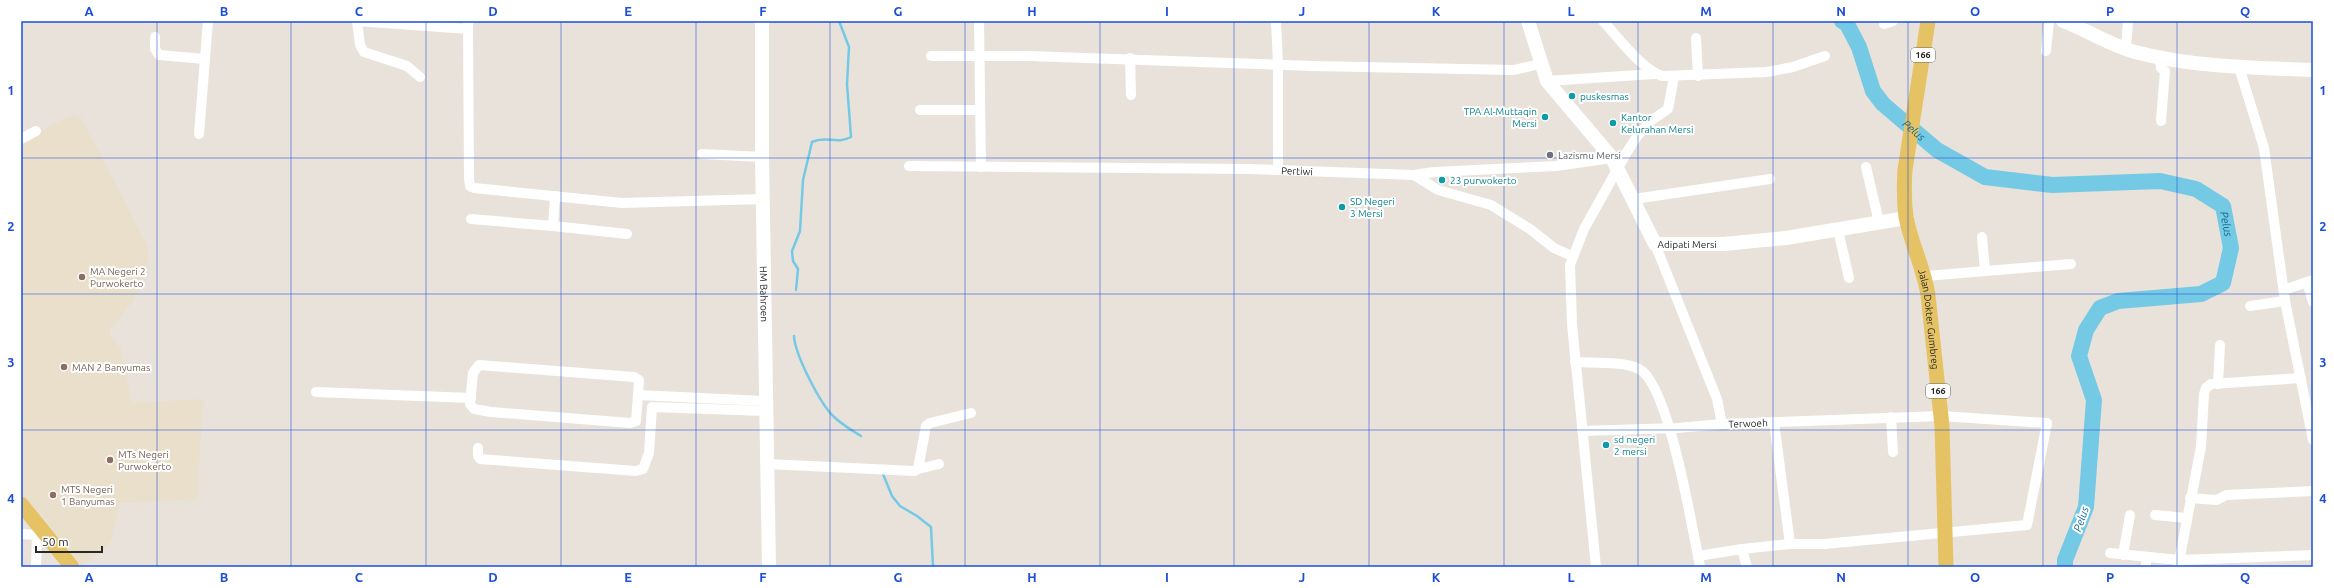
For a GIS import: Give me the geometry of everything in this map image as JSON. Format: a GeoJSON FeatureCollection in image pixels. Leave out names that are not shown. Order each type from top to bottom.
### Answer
{"type":"FeatureCollection","features":[{"type":"Feature","properties":{"kind":"main road","name":"166"},"geometry":{"type":"LineString","coordinates":[[1906,218],[1905,170],[1928,21]]}},
{"type":"Feature","properties":{"kind":"main road","name":"Jalan Dokter Gumbreg"},"geometry":{"type":"LineString","coordinates":[[1906,218],[1926,276],[1941,416],[1947,532],[1946,567]]}},
{"type":"Feature","properties":{"kind":"main road"},"geometry":{"type":"LineString","coordinates":[[21,504],[39,533],[72,567]]}},
{"type":"Feature","properties":{"kind":"street"},"geometry":{"type":"LineString","coordinates":[[200,134],[208,21]]}},
{"type":"Feature","properties":{"kind":"street"},"geometry":{"type":"LineString","coordinates":[[420,77],[407,66],[364,52],[360,45],[357,21],[468,25],[470,186],[481,190],[622,202],[763,199]]}},
{"type":"Feature","properties":{"kind":"street","name":"HM Bahroen"},"geometry":{"type":"LineString","coordinates":[[762,21],[762,157],[770,567]]}},
{"type":"Feature","properties":{"kind":"street"},"geometry":{"type":"LineString","coordinates":[[979,21],[978,55],[981,167]]}},
{"type":"Feature","properties":{"kind":"street"},"geometry":{"type":"LineString","coordinates":[[1276,21],[1278,64],[1278,170]]}},
{"type":"Feature","properties":{"kind":"street","name":"Adipati Mersi"},"geometry":{"type":"LineString","coordinates":[[1528,21],[1533,66],[1547,81],[1611,162],[1634,199],[1655,244],[1724,244],[1786,238],[1906,218]]}},
{"type":"Feature","properties":{"kind":"street"},"geometry":{"type":"LineString","coordinates":[[1603,21],[1654,74]]}},
{"type":"Feature","properties":{"kind":"street"},"geometry":{"type":"LineString","coordinates":[[2046,51],[2049,21]]}},
{"type":"Feature","properties":{"kind":"street"},"geometry":{"type":"LineString","coordinates":[[2062,21],[2126,48],[2160,57],[2239,67],[2313,70]]}},
{"type":"Feature","properties":{"kind":"street"},"geometry":{"type":"LineString","coordinates":[[2126,48],[2128,21]]}},
{"type":"Feature","properties":{"kind":"street"},"geometry":{"type":"LineString","coordinates":[[155,37],[155,49],[159,55],[205,59]]}},
{"type":"Feature","properties":{"kind":"street"},"geometry":{"type":"LineString","coordinates":[[1696,38],[1698,76]]}},
{"type":"Feature","properties":{"kind":"street"},"geometry":{"type":"LineString","coordinates":[[931,56],[978,55],[1130,58],[1278,64],[1533,66]]}},
{"type":"Feature","properties":{"kind":"street"},"geometry":{"type":"LineString","coordinates":[[1547,81],[1654,74],[1674,77],[1767,72],[1793,67],[1825,56]]}},
{"type":"Feature","properties":{"kind":"street"},"geometry":{"type":"LineString","coordinates":[[2160,57],[2161,68],[2165,71],[2160,121]]}},
{"type":"Feature","properties":{"kind":"street"},"geometry":{"type":"LineString","coordinates":[[1130,58],[1130,95]]}},
{"type":"Feature","properties":{"kind":"street"},"geometry":{"type":"LineString","coordinates":[[2239,67],[2264,148],[2285,301],[2313,440]]}},
{"type":"Feature","properties":{"kind":"street"},"geometry":{"type":"LineString","coordinates":[[1596,567],[1575,362],[1570,265],[1572,256],[1599,200],[1608,186],[1611,162],[1652,120],[1668,109],[1674,77]]}},
{"type":"Feature","properties":{"kind":"street"},"geometry":{"type":"LineString","coordinates":[[920,110],[980,110]]}},
{"type":"Feature","properties":{"kind":"street"},"geometry":{"type":"LineString","coordinates":[[21,139],[36,131]]}},
{"type":"Feature","properties":{"kind":"street"},"geometry":{"type":"LineString","coordinates":[[702,154],[762,157]]}},
{"type":"Feature","properties":{"kind":"street","name":"Pertiwi"},"geometry":{"type":"LineString","coordinates":[[909,166],[1278,170],[1414,175],[1434,172],[1556,166],[1587,162],[1611,162]]}},
{"type":"Feature","properties":{"kind":"street"},"geometry":{"type":"LineString","coordinates":[[1866,167],[1879,222]]}},
{"type":"Feature","properties":{"kind":"street"},"geometry":{"type":"LineString","coordinates":[[1414,175],[1438,190],[1491,205],[1530,229],[1544,242],[1572,256]]}},
{"type":"Feature","properties":{"kind":"street"},"geometry":{"type":"LineString","coordinates":[[1634,199],[1770,179]]}},
{"type":"Feature","properties":{"kind":"street"},"geometry":{"type":"LineString","coordinates":[[553,226],[555,196]]}},
{"type":"Feature","properties":{"kind":"street"},"geometry":{"type":"LineString","coordinates":[[471,219],[627,234]]}},
{"type":"Feature","properties":{"kind":"street"},"geometry":{"type":"LineString","coordinates":[[1838,230],[1849,278]]}},
{"type":"Feature","properties":{"kind":"street"},"geometry":{"type":"LineString","coordinates":[[1982,236],[1985,270]]}},
{"type":"Feature","properties":{"kind":"street","name":"Terwoeh"},"geometry":{"type":"LineString","coordinates":[[1655,244],[1717,399],[1722,424],[1941,416],[2047,424],[2027,525],[1947,532]]}},
{"type":"Feature","properties":{"kind":"street"},"geometry":{"type":"LineString","coordinates":[[1926,276],[2071,264]]}},
{"type":"Feature","properties":{"kind":"street"},"geometry":{"type":"LineString","coordinates":[[2284,290],[2310,281],[2313,302]]}},
{"type":"Feature","properties":{"kind":"street"},"geometry":{"type":"LineString","coordinates":[[2250,306],[2285,301]]}},
{"type":"Feature","properties":{"kind":"street"},"geometry":{"type":"LineString","coordinates":[[2218,384],[2220,345]]}},
{"type":"Feature","properties":{"kind":"street"},"geometry":{"type":"LineString","coordinates":[[1575,362],[1626,365],[1643,371],[1674,428],[1700,567]]}},
{"type":"Feature","properties":{"kind":"street"},"geometry":{"type":"LineString","coordinates":[[479,365],[634,377],[638,380],[638,395],[636,422],[630,423],[477,410],[471,408],[473,373],[479,365]]}},
{"type":"Feature","properties":{"kind":"street"},"geometry":{"type":"LineString","coordinates":[[2179,563],[2186,518],[2201,447],[2204,394],[2206,388],[2211,384],[2301,378]]}},
{"type":"Feature","properties":{"kind":"street"},"geometry":{"type":"LineString","coordinates":[[316,392],[471,398]]}},
{"type":"Feature","properties":{"kind":"street"},"geometry":{"type":"LineString","coordinates":[[638,395],[767,406]]}},
{"type":"Feature","properties":{"kind":"street"},"geometry":{"type":"LineString","coordinates":[[478,448],[478,456],[480,459],[636,471],[643,469],[649,453],[652,407],[767,406]]}},
{"type":"Feature","properties":{"kind":"street"},"geometry":{"type":"LineString","coordinates":[[918,469],[926,426],[930,423],[971,413]]}},
{"type":"Feature","properties":{"kind":"street"},"geometry":{"type":"LineString","coordinates":[[1891,418],[1893,452]]}},
{"type":"Feature","properties":{"kind":"street"},"geometry":{"type":"LineString","coordinates":[[1774,422],[1790,544]]}},
{"type":"Feature","properties":{"kind":"street"},"geometry":{"type":"LineString","coordinates":[[1582,431],[1674,428],[1722,424]]}},
{"type":"Feature","properties":{"kind":"street"},"geometry":{"type":"LineString","coordinates":[[767,464],[907,471],[939,464]]}},
{"type":"Feature","properties":{"kind":"street"},"geometry":{"type":"LineString","coordinates":[[2190,498],[2218,500],[2226,495],[2313,490]]}},
{"type":"Feature","properties":{"kind":"street"},"geometry":{"type":"LineString","coordinates":[[2123,555],[2130,515]]}},
{"type":"Feature","properties":{"kind":"street"},"geometry":{"type":"LineString","coordinates":[[2155,515],[2186,518]]}},
{"type":"Feature","properties":{"kind":"street"},"geometry":{"type":"LineString","coordinates":[[1698,556],[1742,549],[1790,544],[1824,544],[1947,532]]}},
{"type":"Feature","properties":{"kind":"street"},"geometry":{"type":"LineString","coordinates":[[21,534],[39,533],[36,567]]}},
{"type":"Feature","properties":{"kind":"street"},"geometry":{"type":"LineString","coordinates":[[1742,549],[1747,567]]}},
{"type":"Feature","properties":{"kind":"street"},"geometry":{"type":"LineString","coordinates":[[2110,553],[2123,555],[2146,562],[2179,563],[2260,562],[2313,555]]}},
{"type":"Feature","properties":{"kind":"shaded area"},"geometry":{"type":"Polygon","coordinates":[[[75,115],[81,118],[148,247],[148,259],[137,296],[110,330],[110,335],[121,349],[132,403],[203,399],[197,499],[120,503],[111,542],[82,566],[21,491],[21,142],[63,119],[75,115]]]}},
{"type":"Feature","properties":{"kind":"waterway"},"geometry":{"type":"LineString","coordinates":[[796,290],[798,269],[793,261],[792,251],[800,231],[803,180],[812,142],[822,139],[841,140],[851,137],[847,84],[849,47],[839,21]]}},
{"type":"Feature","properties":{"kind":"waterway","name":"Pelus"},"geometry":{"type":"LineString","coordinates":[[1842,21],[1847,24],[1859,47],[1873,91],[1883,104],[1937,150],[1985,177],[2052,185],[2160,181],[2196,189],[2223,206],[2231,248],[2223,283],[2201,294],[2118,301],[2100,308],[2086,330],[2079,356],[2094,400],[2086,507],[2065,560],[2065,567]]}},
{"type":"Feature","properties":{"kind":"waterway"},"geometry":{"type":"LineString","coordinates":[[794,336],[795,344],[803,366],[815,390],[828,410],[846,427],[861,436]]}},
{"type":"Feature","properties":{"kind":"waterway"},"geometry":{"type":"LineString","coordinates":[[883,474],[892,496],[900,506],[917,516],[931,527],[933,567]]}},
{"type":"Feature","properties":{"kind":"place","name":"puskesmas"},"geometry":{"type":"Point","coordinates":[1572,96]}},
{"type":"Feature","properties":{"kind":"place","name":"TPA Al-Muttaqin Mersi"},"geometry":{"type":"Point","coordinates":[1545,117]}},
{"type":"Feature","properties":{"kind":"place","name":"Kantor Kelurahan Mersi"},"geometry":{"type":"Point","coordinates":[1613,123]}},
{"type":"Feature","properties":{"kind":"place","name":"Lazismu Mersi"},"geometry":{"type":"Point","coordinates":[1550,155]}},
{"type":"Feature","properties":{"kind":"place","name":"23 purwokerto"},"geometry":{"type":"Point","coordinates":[1442,180]}},
{"type":"Feature","properties":{"kind":"place","name":"SD Negeri 3 Mersi"},"geometry":{"type":"Point","coordinates":[1342,207]}},
{"type":"Feature","properties":{"kind":"place","name":"MA Negeri 2 Purwokerto"},"geometry":{"type":"Point","coordinates":[82,277]}},
{"type":"Feature","properties":{"kind":"place","name":"MAN 2 Banyumas"},"geometry":{"type":"Point","coordinates":[64,367]}},
{"type":"Feature","properties":{"kind":"place","name":"sd negeri 2 mersi"},"geometry":{"type":"Point","coordinates":[1606,445]}},
{"type":"Feature","properties":{"kind":"place","name":"MTs Negeri Purwokerto"},"geometry":{"type":"Point","coordinates":[110,460]}},
{"type":"Feature","properties":{"kind":"place","name":"MTS Negeri 1 Banyumas"},"geometry":{"type":"Point","coordinates":[53,495]}}]}
